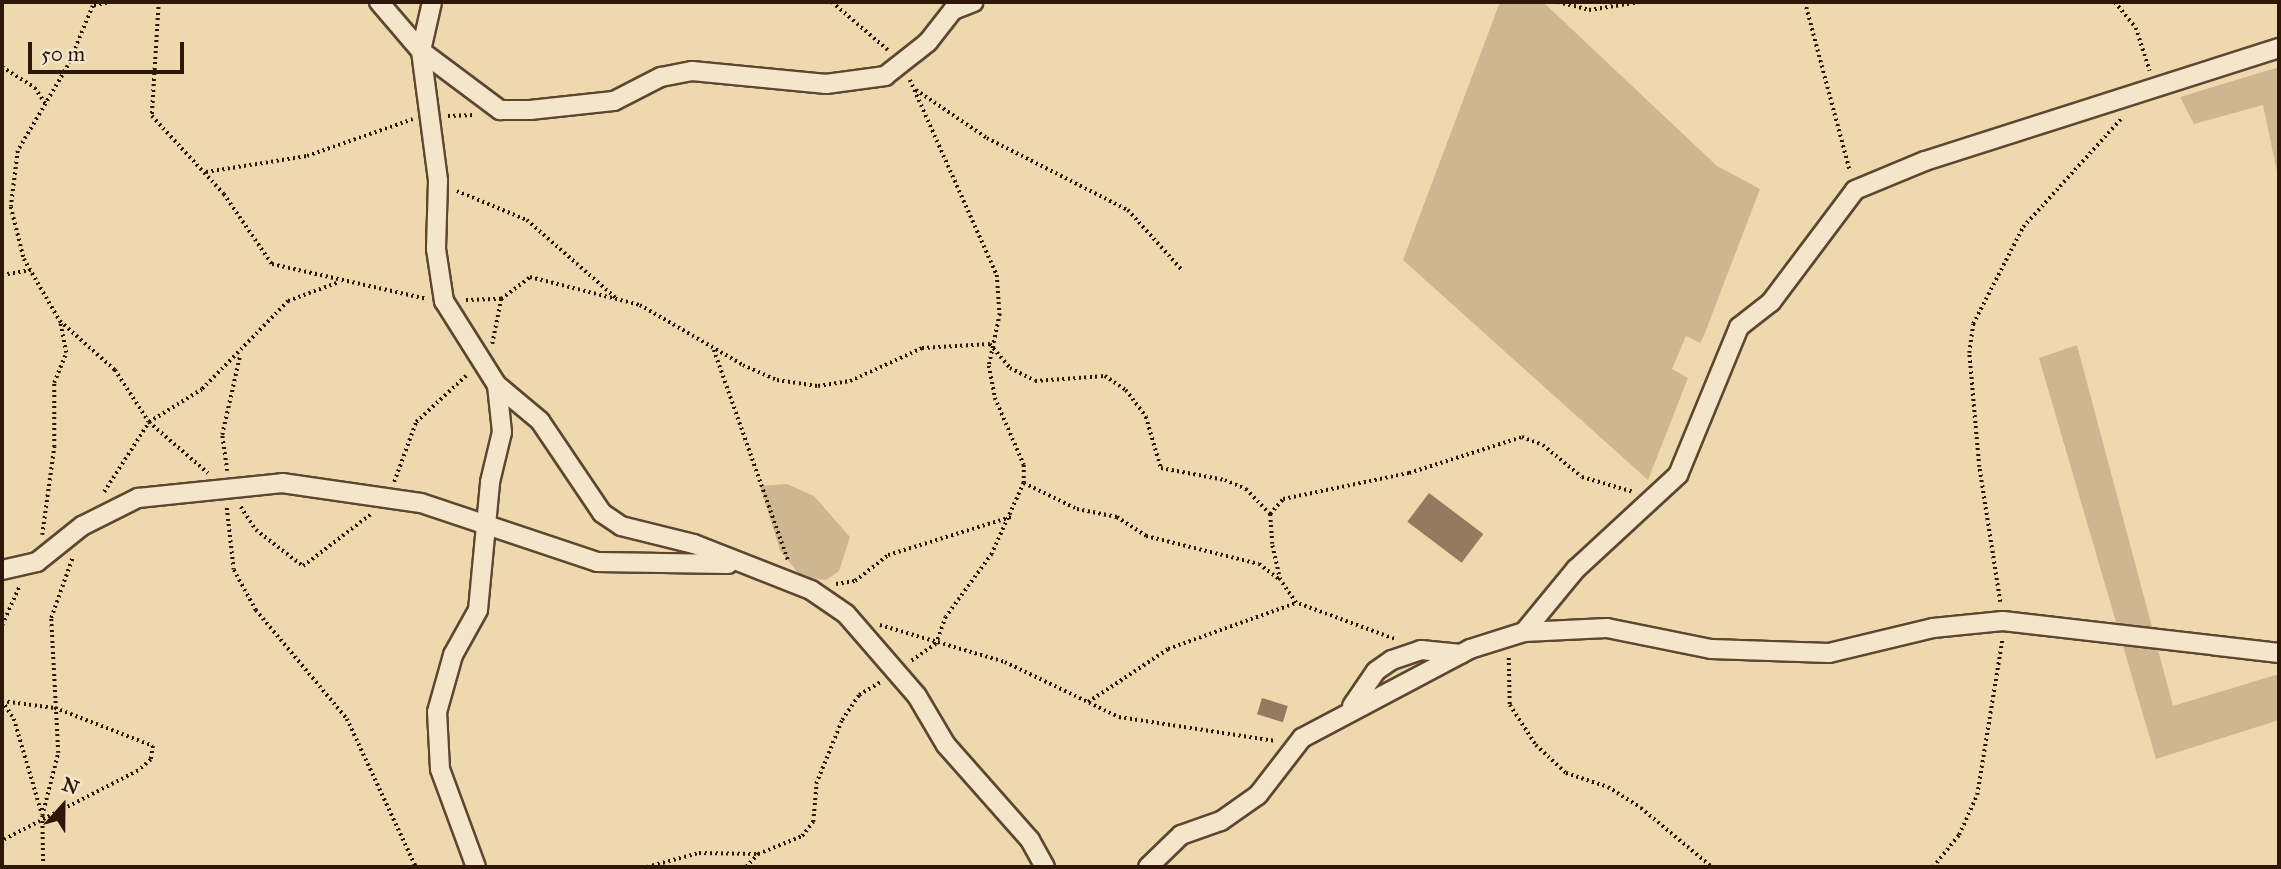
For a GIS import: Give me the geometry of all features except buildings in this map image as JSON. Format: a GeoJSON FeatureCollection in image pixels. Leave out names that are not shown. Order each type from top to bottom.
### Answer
{"type":"FeatureCollection","features":[{"type":"Feature","properties":{"kind":"street"},"geometry":{"type":"LineString","coordinates":[[380,2],[421,51],[499,110],[614,101],[661,77],[692,71],[826,84],[885,76],[901,64],[953,10],[974,2]]}},
{"type":"Feature","properties":{"kind":"street"},"geometry":{"type":"LineString","coordinates":[[432,2],[421,51],[438,181],[436,249],[444,301],[484,360],[497,385],[502,432],[490,482],[489,528],[478,610],[453,655],[437,712],[440,769],[476,867]]}},
{"type":"Feature","properties":{"kind":"street"},"geometry":{"type":"LineString","coordinates":[[1524,632],[1576,569],[1678,475],[1739,327],[1770,302],[1855,190],[2155,86],[2279,48]]}},
{"type":"Feature","properties":{"kind":"street"},"geometry":{"type":"LineString","coordinates":[[497,385],[540,421],[602,513],[621,526],[694,544],[811,590],[846,614],[897,671],[946,746],[1030,840],[1045,867]]}},
{"type":"Feature","properties":{"kind":"street"},"geometry":{"type":"LineString","coordinates":[[2,570],[37,562],[82,526],[138,498],[282,483],[384,500],[421,503],[597,562],[742,565]]}},
{"type":"Feature","properties":{"kind":"street"},"geometry":{"type":"LineString","coordinates":[[1148,867],[1181,835],[1221,821],[1258,795],[1301,738],[1461,654],[1524,632],[1607,628],[1711,649],[1829,653],[1933,628],[2003,621],[2279,653]]}},
{"type":"Feature","properties":{"kind":"street"},"geometry":{"type":"LineString","coordinates":[[1349,713],[1376,671],[1421,649],[1461,654]]}},
{"type":"Feature","properties":{"kind":"path"},"geometry":{"type":"LineString","coordinates":[[87,2],[93,6],[112,2]]}},
{"type":"Feature","properties":{"kind":"path"},"geometry":{"type":"LineString","coordinates":[[159,2],[152,116],[206,172],[272,264],[341,281],[444,301],[501,299],[530,277],[640,305],[714,350],[777,380],[818,386],[850,381],[922,348],[990,344]]}},
{"type":"Feature","properties":{"kind":"path"},"geometry":{"type":"LineString","coordinates":[[647,867],[699,853],[758,854],[802,836],[813,822],[816,784],[842,720],[859,695],[936,644],[946,617],[1011,517],[1024,483],[1024,465],[995,398],[990,344],[1000,314],[997,275],[901,64],[860,20],[832,2]]}},
{"type":"Feature","properties":{"kind":"path"},"geometry":{"type":"LineString","coordinates":[[1558,2],[1589,10],[1639,2]]}},
{"type":"Feature","properties":{"kind":"path"},"geometry":{"type":"LineString","coordinates":[[1805,2],[1855,190]]}},
{"type":"Feature","properties":{"kind":"path"},"geometry":{"type":"LineString","coordinates":[[2115,2],[2136,28],[2155,86]]}},
{"type":"Feature","properties":{"kind":"path"},"geometry":{"type":"LineString","coordinates":[[93,6],[47,106],[18,151],[9,185],[31,270],[60,321],[115,370],[149,422],[229,488],[256,530],[303,566],[346,539],[384,500],[416,422],[484,360],[498,332],[501,299]]}},
{"type":"Feature","properties":{"kind":"path"},"geometry":{"type":"LineString","coordinates":[[2,67],[35,88],[47,106]]}},
{"type":"Feature","properties":{"kind":"path"},"geometry":{"type":"LineString","coordinates":[[915,90],[987,138],[1128,209],[1183,271]]}},
{"type":"Feature","properties":{"kind":"path"},"geometry":{"type":"LineString","coordinates":[[206,172],[307,156],[386,125],[428,116],[499,110]]}},
{"type":"Feature","properties":{"kind":"path"},"geometry":{"type":"LineString","coordinates":[[1933,867],[1959,835],[1977,795],[2003,621],[1979,467],[1969,353],[1973,324],[2023,227],[2125,115]]}},
{"type":"Feature","properties":{"kind":"path"},"geometry":{"type":"LineString","coordinates":[[438,181],[515,212],[568,249],[617,299]]}},
{"type":"Feature","properties":{"kind":"path"},"geometry":{"type":"LineString","coordinates":[[2,275],[31,270]]}},
{"type":"Feature","properties":{"kind":"path"},"geometry":{"type":"LineString","coordinates":[[102,495],[149,422],[202,389],[240,354],[288,301],[341,281]]}},
{"type":"Feature","properties":{"kind":"path"},"geometry":{"type":"LineString","coordinates":[[2,625],[14,593],[37,562],[54,447],[54,383],[66,353],[60,321]]}},
{"type":"Feature","properties":{"kind":"path"},"geometry":{"type":"LineString","coordinates":[[990,344],[1010,368],[1035,381],[1105,376],[1126,390],[1146,416],[1161,468],[1226,480],[1246,489],[1270,514],[1280,580]]}},
{"type":"Feature","properties":{"kind":"path"},"geometry":{"type":"LineString","coordinates":[[714,350],[780,550],[811,590],[855,580],[888,555],[1011,517]]}},
{"type":"Feature","properties":{"kind":"path"},"geometry":{"type":"LineString","coordinates":[[240,354],[222,435],[229,488],[225,520],[234,570],[256,610],[347,719],[416,867]]}},
{"type":"Feature","properties":{"kind":"path"},"geometry":{"type":"LineString","coordinates":[[1270,514],[1283,499],[1318,488],[1409,473],[1522,437],[1603,487],[1653,496]]}},
{"type":"Feature","properties":{"kind":"path"},"geometry":{"type":"LineString","coordinates":[[1024,483],[1077,509],[1118,517],[1146,536],[1259,564],[1280,580],[1296,603],[1421,649]]}},
{"type":"Feature","properties":{"kind":"path"},"geometry":{"type":"LineString","coordinates":[[42,816],[58,753],[51,618],[82,526]]}},
{"type":"Feature","properties":{"kind":"path"},"geometry":{"type":"LineString","coordinates":[[1088,702],[1168,649],[1296,603]]}},
{"type":"Feature","properties":{"kind":"path"},"geometry":{"type":"LineString","coordinates":[[846,614],[936,644],[964,646],[1119,717],[1268,741],[1301,738]]}},
{"type":"Feature","properties":{"kind":"path"},"geometry":{"type":"LineString","coordinates":[[1524,632],[1505,674],[1510,705],[1536,745],[1566,773],[1608,787],[1641,808],[1712,867]]}},
{"type":"Feature","properties":{"kind":"path"},"geometry":{"type":"LineString","coordinates":[[2,701],[55,708],[153,746],[151,760],[138,771],[42,816],[2,841]]}},
{"type":"Feature","properties":{"kind":"path"},"geometry":{"type":"LineString","coordinates":[[2,701],[14,719],[42,816],[45,866]]}},
{"type":"Feature","properties":{"kind":"path"},"geometry":{"type":"LineString","coordinates":[[746,867],[758,854]]}},
{"type":"Feature","properties":{"kind":"shaded area"},"geometry":{"type":"Polygon","coordinates":[[[1500,2],[1543,2],[1717,166],[1760,189],[1703,338],[1700,343],[1686,336],[1672,369],[1688,378],[1648,480],[1403,260],[1500,2]]]}},
{"type":"Feature","properties":{"kind":"shaded area"},"geometry":{"type":"Polygon","coordinates":[[[2279,67],[2279,181],[2263,105],[2194,124],[2180,97],[2279,67]]]}},
{"type":"Feature","properties":{"kind":"shaded area"},"geometry":{"type":"Polygon","coordinates":[[[2077,345],[2173,706],[2279,674],[2279,720],[2156,759],[2039,358],[2077,345]]]}},
{"type":"Feature","properties":{"kind":"shaded area"},"geometry":{"type":"Polygon","coordinates":[[[787,484],[814,496],[850,537],[839,571],[826,580],[801,577],[780,550],[760,486],[787,484]]]}}]}
